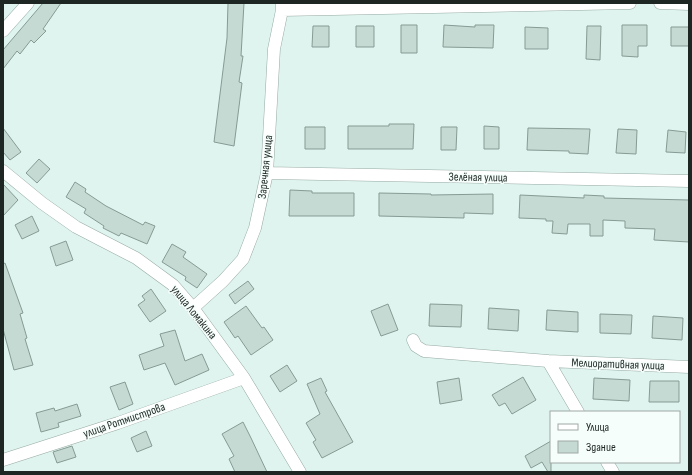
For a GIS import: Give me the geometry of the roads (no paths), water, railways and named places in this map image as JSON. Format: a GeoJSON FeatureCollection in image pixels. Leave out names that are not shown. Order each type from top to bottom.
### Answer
{"type":"FeatureCollection","features":[{"type":"Feature","properties":{"kind":"street"},"geometry":{"type":"LineString","coordinates":[[3,31],[28,3]]}},
{"type":"Feature","properties":{"kind":"street"},"geometry":{"type":"LineString","coordinates":[[282,7],[630,3]]}},
{"type":"Feature","properties":{"kind":"street"},"geometry":{"type":"LineString","coordinates":[[660,3],[689,4]]}},
{"type":"Feature","properties":{"kind":"street","name":"Заречная улица"},"geometry":{"type":"LineString","coordinates":[[193,308],[223,281],[243,259],[256,228],[267,173],[274,49],[282,7]]}},
{"type":"Feature","properties":{"kind":"street","name":"улица Ломакина"},"geometry":{"type":"LineString","coordinates":[[3,171],[17,184],[76,227],[136,258],[173,285],[193,308],[244,378],[300,472]]}},
{"type":"Feature","properties":{"kind":"street","name":"Зелёная улица"},"geometry":{"type":"LineString","coordinates":[[267,173],[689,181]]}},
{"type":"Feature","properties":{"kind":"street","name":"Мелиоративная улица"},"geometry":{"type":"LineString","coordinates":[[413,340],[416,346],[424,351],[548,361],[689,367]]}},
{"type":"Feature","properties":{"kind":"street","name":"Мелиоративная улица"},"geometry":{"type":"LineString","coordinates":[[548,361],[577,411]]}},
{"type":"Feature","properties":{"kind":"street","name":"улица Ротмистрова"},"geometry":{"type":"LineString","coordinates":[[3,460],[118,423],[244,378]]}},
{"type":"Feature","properties":{"kind":"street"},"geometry":{"type":"LineString","coordinates":[[608,463],[613,472]]}}]}
